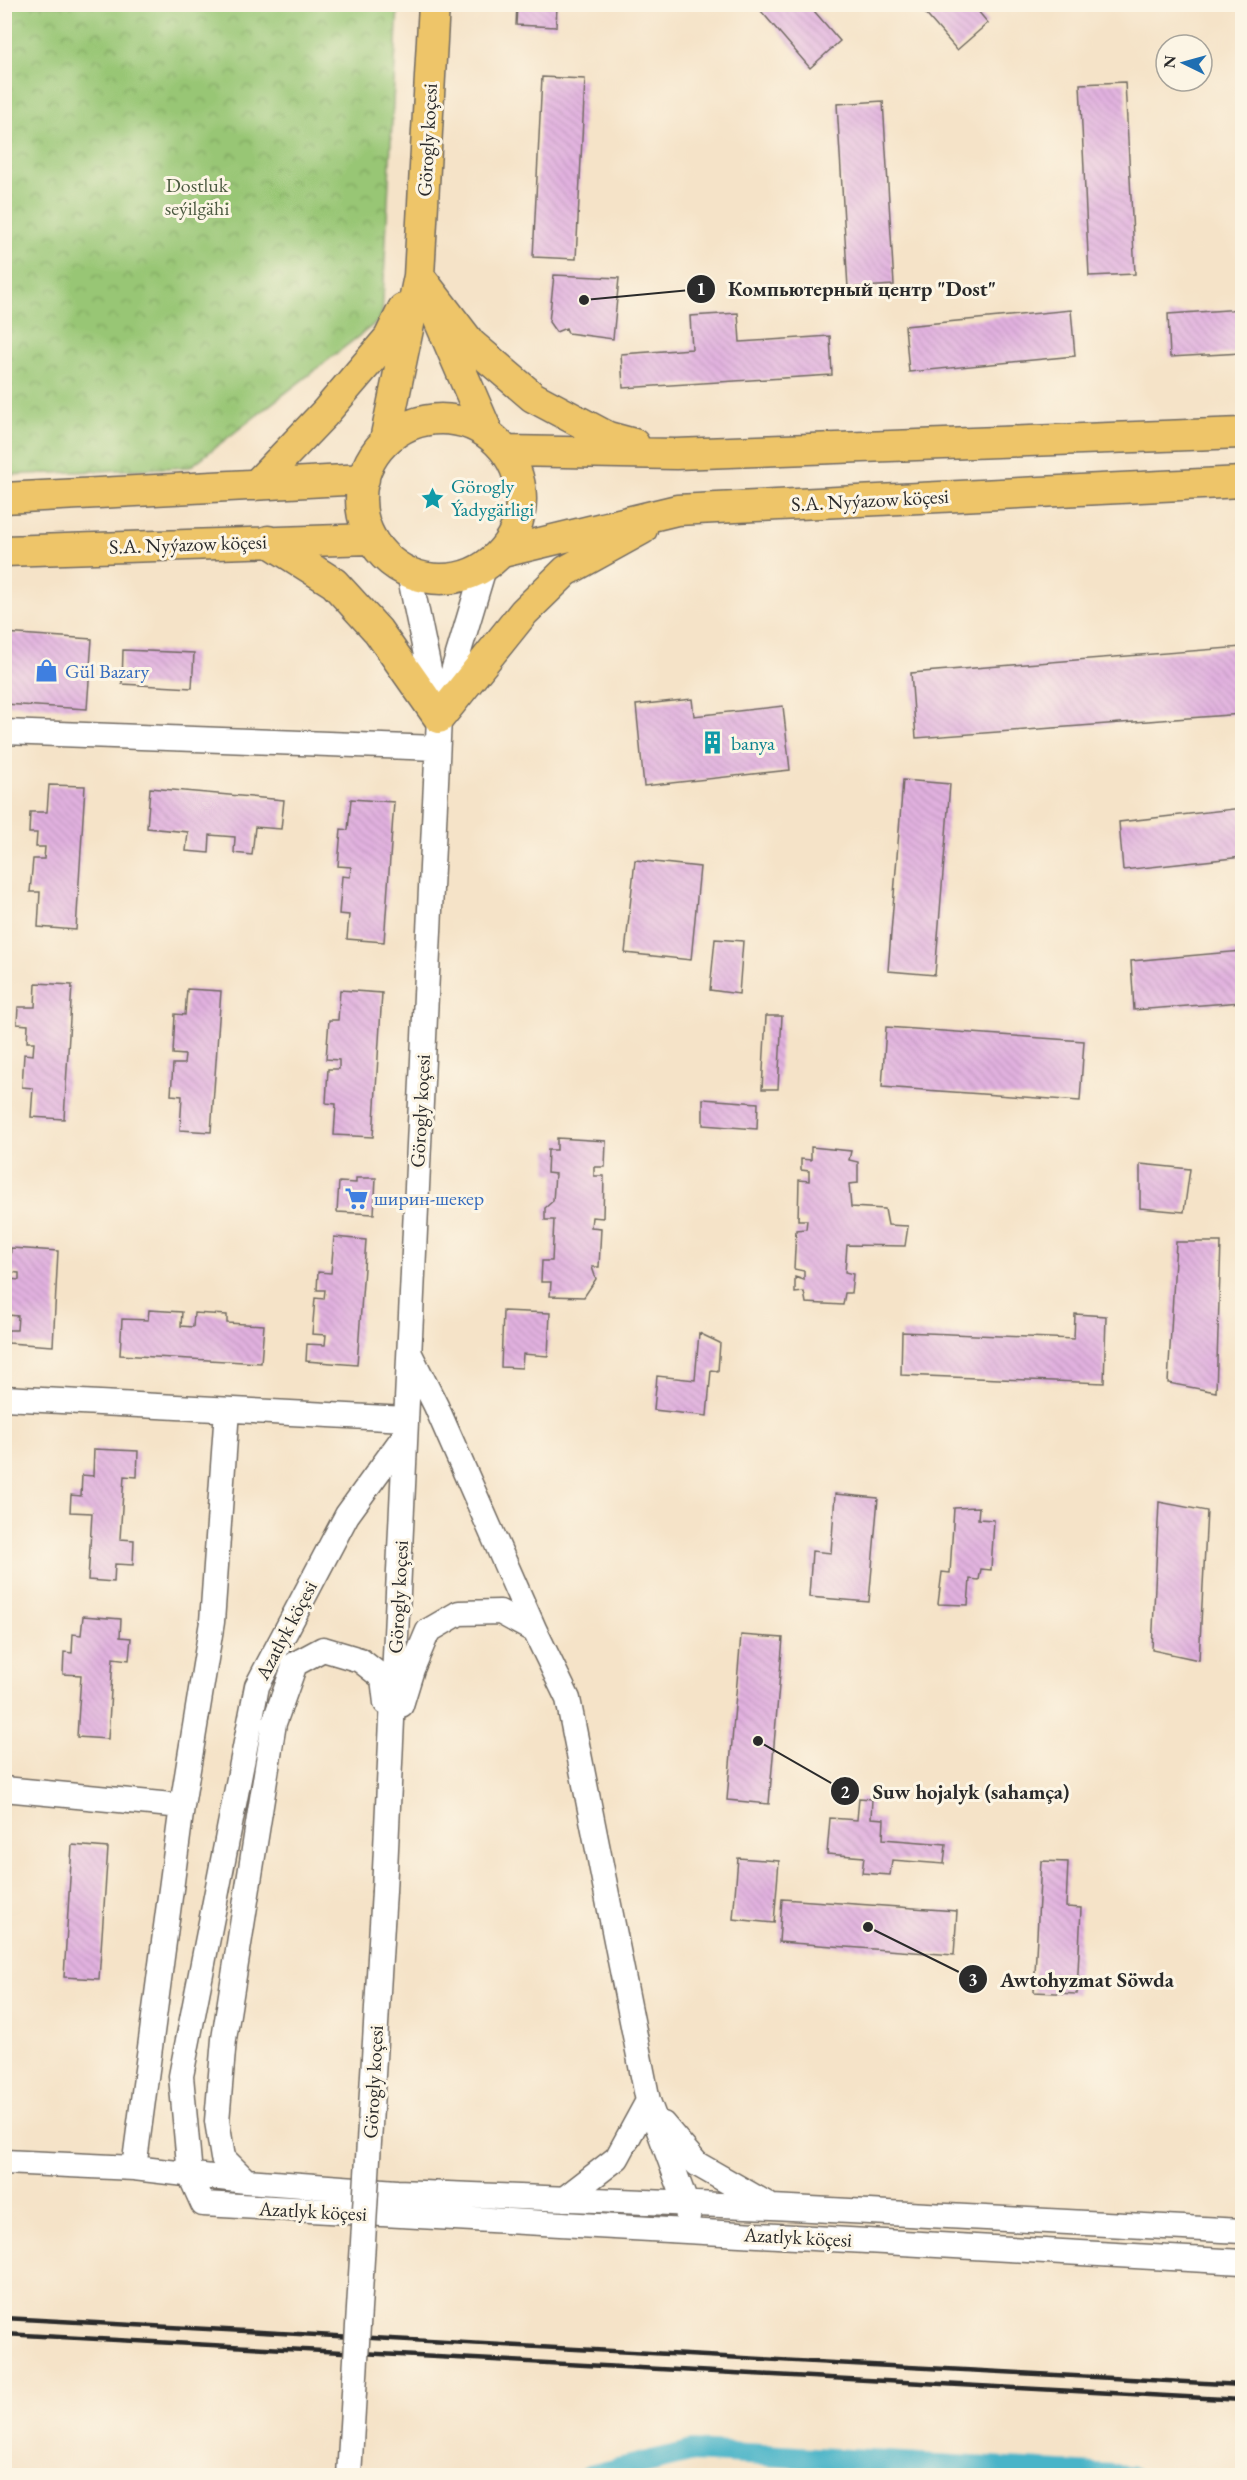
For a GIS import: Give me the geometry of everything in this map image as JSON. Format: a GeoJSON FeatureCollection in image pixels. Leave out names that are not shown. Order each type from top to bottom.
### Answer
{"type":"FeatureCollection","features":[{"type":"Feature","properties":{"kind":"main road","name":"Görogly koçesi"},"geometry":{"type":"LineString","coordinates":[[385,440],[419,276],[434,4]]}},
{"type":"Feature","properties":{"kind":"main road","name":"Görogly koçesi"},"geometry":{"type":"LineString","coordinates":[[419,276],[497,441]]}},
{"type":"Feature","properties":{"kind":"main road"},"geometry":{"type":"LineString","coordinates":[[256,485],[324,414],[389,338],[419,276],[471,344],[533,397],[608,437],[676,454]]}},
{"type":"Feature","properties":{"kind":"main road"},"geometry":{"type":"LineString","coordinates":[[435,418],[462,420],[497,441],[519,475],[522,502],[517,528],[493,560],[460,578],[434,580],[409,573],[387,559],[371,539],[362,514],[361,488],[369,462],[385,440],[408,424],[435,418]]}},
{"type":"Feature","properties":{"kind":"main road"},"geometry":{"type":"LineString","coordinates":[[497,441],[676,454],[1242,433]]}},
{"type":"Feature","properties":{"kind":"main road"},"geometry":{"type":"LineString","coordinates":[[4,498],[364,479]]}},
{"type":"Feature","properties":{"kind":"main road","name":"S.A. Nyýazow köçesi"},"geometry":{"type":"LineString","coordinates":[[493,560],[677,510],[1242,482]]}},
{"type":"Feature","properties":{"kind":"main road"},"geometry":{"type":"LineString","coordinates":[[268,541],[334,583],[378,631],[439,718],[524,612],[566,571],[677,510]]}},
{"type":"Feature","properties":{"kind":"main road","name":"S.A. Nyýazow köçesi"},"geometry":{"type":"LineString","coordinates":[[4,551],[371,539]]}},
{"type":"Feature","properties":{"kind":"street"},"geometry":{"type":"LineString","coordinates":[[439,718],[493,560]]}},
{"type":"Feature","properties":{"kind":"street"},"geometry":{"type":"LineString","coordinates":[[409,573],[439,718]]}},
{"type":"Feature","properties":{"kind":"street","name":"Görogly koçesi"},"geometry":{"type":"LineString","coordinates":[[349,2475],[384,1891],[439,718]]}},
{"type":"Feature","properties":{"kind":"street"},"geometry":{"type":"LineString","coordinates":[[4,732],[437,748]]}},
{"type":"Feature","properties":{"kind":"street"},"geometry":{"type":"LineString","coordinates":[[409,1352],[436,1406],[535,1631],[568,1699],[648,2101],[686,2204],[691,2231]]}},
{"type":"Feature","properties":{"kind":"street"},"geometry":{"type":"LineString","coordinates":[[4,1398],[227,1410],[405,1427]]}},
{"type":"Feature","properties":{"kind":"street"},"geometry":{"type":"LineString","coordinates":[[135,2168],[182,1806],[212,1622],[227,1410]]}},
{"type":"Feature","properties":{"kind":"street","name":"Azatlyk köçesi"},"geometry":{"type":"LineString","coordinates":[[405,1427],[347,1515],[257,1686],[181,2076],[190,2175],[203,2204],[1242,2262]]}},
{"type":"Feature","properties":{"kind":"street"},"geometry":{"type":"LineString","coordinates":[[391,1739],[412,1669],[428,1631],[459,1613],[500,1612],[535,1631]]}},
{"type":"Feature","properties":{"kind":"street","name":"Azatlyk köçesi"},"geometry":{"type":"LineString","coordinates":[[391,1739],[383,1678],[360,1660],[323,1649],[295,1664],[274,1723],[224,2039],[217,2121],[223,2158],[246,2181],[397,2192],[772,2207],[1242,2231]]}},
{"type":"Feature","properties":{"kind":"street"},"geometry":{"type":"LineString","coordinates":[[4,1788],[182,1806]]}},
{"type":"Feature","properties":{"kind":"street"},"geometry":{"type":"LineString","coordinates":[[564,2199],[617,2158],[648,2101]]}},
{"type":"Feature","properties":{"kind":"street"},"geometry":{"type":"LineString","coordinates":[[648,2101],[670,2134],[697,2164],[772,2207]]}},
{"type":"Feature","properties":{"kind":"street"},"geometry":{"type":"LineString","coordinates":[[4,2162],[135,2168],[246,2181]]}},
{"type":"Feature","properties":{"kind":"green space","name":"Dostluk seýilgähi"},"geometry":{"type":"Polygon","coordinates":[[[4,5],[398,5],[382,318],[190,467],[5,475],[4,5]]]}},
{"type":"Feature","properties":{"kind":"building"},"geometry":{"type":"Polygon","coordinates":[[[755,4],[808,4],[840,41],[810,68],[755,4]]]}},
{"type":"Feature","properties":{"kind":"building"},"geometry":{"type":"Polygon","coordinates":[[[917,4],[972,4],[988,23],[957,50],[917,4]]]}},
{"type":"Feature","properties":{"kind":"building"},"geometry":{"type":"Polygon","coordinates":[[[517,5],[557,5],[556,27],[516,25],[517,5]]]}},
{"type":"Feature","properties":{"kind":"building"},"geometry":{"type":"Polygon","coordinates":[[[542,77],[585,79],[576,259],[533,257],[542,77]]]}},
{"type":"Feature","properties":{"kind":"building"},"geometry":{"type":"Polygon","coordinates":[[[1125,82],[1135,274],[1089,276],[1080,84],[1125,82]]]}},
{"type":"Feature","properties":{"kind":"building"},"geometry":{"type":"Polygon","coordinates":[[[883,101],[894,285],[848,288],[837,104],[883,101]]]}},
{"type":"Feature","properties":{"kind":"building"},"geometry":{"type":"Polygon","coordinates":[[[554,275],[619,278],[613,339],[568,333],[566,328],[556,332],[549,322],[554,275]]]}},
{"type":"Feature","properties":{"kind":"building"},"geometry":{"type":"Polygon","coordinates":[[[1242,309],[1242,353],[1170,357],[1168,314],[1242,309]]]}},
{"type":"Feature","properties":{"kind":"building"},"geometry":{"type":"Polygon","coordinates":[[[1071,310],[1075,356],[909,372],[905,326],[1071,310]]]}},
{"type":"Feature","properties":{"kind":"building"},"geometry":{"type":"Polygon","coordinates":[[[738,313],[740,342],[830,336],[832,375],[623,388],[621,354],[692,349],[690,316],[738,313]]]}},
{"type":"Feature","properties":{"kind":"building","name":"Gül Bazary"},"geometry":{"type":"Polygon","coordinates":[[[4,633],[92,639],[87,709],[4,704],[4,633]]]}},
{"type":"Feature","properties":{"kind":"building"},"geometry":{"type":"Polygon","coordinates":[[[1242,647],[1242,714],[916,738],[911,673],[1242,647]]]}},
{"type":"Feature","properties":{"kind":"building"},"geometry":{"type":"Polygon","coordinates":[[[123,650],[194,653],[192,688],[122,684],[123,650]]]}},
{"type":"Feature","properties":{"kind":"building","name":"banya"},"geometry":{"type":"Polygon","coordinates":[[[692,699],[694,716],[783,706],[790,770],[644,786],[636,705],[692,699]]]}},
{"type":"Feature","properties":{"kind":"building"},"geometry":{"type":"Polygon","coordinates":[[[903,780],[950,784],[935,975],[888,971],[903,780]]]}},
{"type":"Feature","properties":{"kind":"building"},"geometry":{"type":"Polygon","coordinates":[[[49,785],[85,786],[76,930],[38,927],[40,892],[30,892],[33,859],[44,859],[45,847],[36,847],[37,833],[29,833],[30,812],[47,812],[49,785]]]}},
{"type":"Feature","properties":{"kind":"building"},"geometry":{"type":"Polygon","coordinates":[[[150,788],[284,800],[281,829],[255,827],[252,855],[234,853],[235,837],[210,835],[209,853],[186,851],[188,832],[147,828],[150,788]]]}},
{"type":"Feature","properties":{"kind":"building"},"geometry":{"type":"Polygon","coordinates":[[[351,799],[394,802],[384,942],[347,939],[349,915],[339,914],[342,876],[350,877],[351,867],[338,866],[341,829],[348,830],[351,799]]]}},
{"type":"Feature","properties":{"kind":"building"},"geometry":{"type":"Polygon","coordinates":[[[1242,808],[1242,857],[1123,870],[1119,822],[1242,808]]]}},
{"type":"Feature","properties":{"kind":"building"},"geometry":{"type":"Polygon","coordinates":[[[635,860],[700,867],[691,960],[625,953],[635,860]]]}},
{"type":"Feature","properties":{"kind":"building"},"geometry":{"type":"Polygon","coordinates":[[[715,939],[743,941],[739,994],[710,990],[715,939]]]}},
{"type":"Feature","properties":{"kind":"building"},"geometry":{"type":"Polygon","coordinates":[[[1242,951],[1242,1002],[1134,1010],[1131,961],[1242,951]]]}},
{"type":"Feature","properties":{"kind":"building"},"geometry":{"type":"Polygon","coordinates":[[[36,983],[72,985],[64,1119],[31,1117],[33,1088],[22,1087],[24,1054],[33,1055],[34,1042],[27,1042],[28,1025],[17,1024],[18,1007],[35,1007],[36,983]]]}},
{"type":"Feature","properties":{"kind":"building"},"geometry":{"type":"Polygon","coordinates":[[[187,989],[221,991],[211,1132],[180,1130],[182,1096],[171,1095],[173,1064],[184,1064],[185,1055],[173,1054],[175,1014],[185,1015],[187,989]]]}},
{"type":"Feature","properties":{"kind":"building"},"geometry":{"type":"Polygon","coordinates":[[[340,990],[382,993],[373,1137],[334,1135],[336,1104],[326,1103],[328,1069],[339,1069],[339,1060],[326,1059],[329,1020],[338,1020],[340,990]]]}},
{"type":"Feature","properties":{"kind":"building"},"geometry":{"type":"Polygon","coordinates":[[[766,1016],[782,1016],[778,1089],[762,1089],[766,1016]]]}},
{"type":"Feature","properties":{"kind":"building"},"geometry":{"type":"Polygon","coordinates":[[[886,1027],[1084,1041],[1080,1101],[882,1087],[886,1027]]]}},
{"type":"Feature","properties":{"kind":"building"},"geometry":{"type":"Polygon","coordinates":[[[703,1099],[758,1103],[757,1129],[703,1125],[703,1099]]]}},
{"type":"Feature","properties":{"kind":"building"},"geometry":{"type":"Polygon","coordinates":[[[557,1138],[606,1141],[605,1167],[594,1167],[594,1176],[604,1176],[603,1218],[592,1217],[591,1227],[601,1228],[599,1267],[592,1267],[596,1279],[584,1297],[550,1296],[551,1282],[541,1282],[542,1261],[552,1261],[554,1220],[545,1220],[545,1208],[553,1201],[555,1174],[547,1173],[548,1150],[557,1150],[557,1138]]]}},
{"type":"Feature","properties":{"kind":"building"},"geometry":{"type":"Polygon","coordinates":[[[811,1147],[851,1151],[849,1160],[858,1162],[858,1183],[849,1184],[851,1207],[885,1209],[888,1225],[908,1226],[905,1246],[847,1245],[845,1272],[853,1274],[851,1293],[845,1293],[843,1305],[806,1303],[804,1292],[795,1293],[795,1277],[804,1280],[804,1271],[794,1269],[796,1230],[806,1229],[807,1220],[798,1220],[799,1180],[809,1181],[809,1171],[801,1170],[801,1159],[811,1160],[811,1147]]]}},
{"type":"Feature","properties":{"kind":"building"},"geometry":{"type":"Polygon","coordinates":[[[1140,1164],[1190,1169],[1184,1212],[1140,1208],[1140,1164]]]}},
{"type":"Feature","properties":{"kind":"building","name":"ширин-шекер"},"geometry":{"type":"Polygon","coordinates":[[[356,1178],[376,1178],[374,1214],[337,1212],[339,1182],[356,1183],[356,1178]]]}},
{"type":"Feature","properties":{"kind":"building"},"geometry":{"type":"Polygon","coordinates":[[[334,1237],[366,1240],[357,1365],[306,1361],[307,1344],[325,1345],[326,1335],[312,1334],[315,1298],[324,1299],[325,1290],[317,1290],[318,1272],[331,1273],[334,1237]]]}},
{"type":"Feature","properties":{"kind":"building"},"geometry":{"type":"Polygon","coordinates":[[[1176,1242],[1221,1242],[1216,1392],[1168,1383],[1176,1242]]]}},
{"type":"Feature","properties":{"kind":"building"},"geometry":{"type":"Polygon","coordinates":[[[11,1248],[58,1251],[53,1346],[8,1343],[8,1330],[17,1330],[18,1316],[8,1315],[10,1279],[19,1280],[19,1273],[9,1272],[11,1248]]]}},
{"type":"Feature","properties":{"kind":"building"},"geometry":{"type":"Polygon","coordinates":[[[149,1310],[182,1312],[181,1326],[193,1327],[194,1313],[227,1315],[227,1323],[264,1325],[261,1363],[120,1355],[122,1319],[148,1320],[149,1310]]]}},
{"type":"Feature","properties":{"kind":"building"},"geometry":{"type":"Polygon","coordinates":[[[503,1311],[550,1313],[548,1356],[523,1354],[522,1368],[501,1367],[503,1311]]]}},
{"type":"Feature","properties":{"kind":"building"},"geometry":{"type":"Polygon","coordinates":[[[1075,1314],[1106,1316],[1104,1383],[901,1375],[902,1332],[1074,1339],[1075,1314]]]}},
{"type":"Feature","properties":{"kind":"building"},"geometry":{"type":"Polygon","coordinates":[[[699,1333],[720,1343],[718,1371],[711,1370],[707,1416],[654,1410],[657,1376],[695,1380],[699,1333]]]}},
{"type":"Feature","properties":{"kind":"building"},"geometry":{"type":"Polygon","coordinates":[[[94,1449],[138,1451],[137,1477],[124,1476],[120,1539],[134,1540],[133,1565],[115,1564],[114,1582],[88,1580],[92,1513],[70,1512],[71,1495],[81,1496],[82,1475],[93,1476],[94,1449]]]}},
{"type":"Feature","properties":{"kind":"building"},"geometry":{"type":"Polygon","coordinates":[[[835,1494],[878,1498],[869,1602],[809,1597],[812,1551],[831,1553],[835,1494]]]}},
{"type":"Feature","properties":{"kind":"building"},"geometry":{"type":"Polygon","coordinates":[[[1159,1502],[1207,1511],[1199,1660],[1152,1650],[1159,1502]]]}},
{"type":"Feature","properties":{"kind":"building"},"geometry":{"type":"Polygon","coordinates":[[[979,1507],[978,1519],[994,1520],[991,1570],[981,1569],[979,1580],[970,1579],[968,1605],[938,1604],[942,1572],[950,1573],[954,1508],[979,1507]]]}},
{"type":"Feature","properties":{"kind":"building"},"geometry":{"type":"Polygon","coordinates":[[[83,1616],[121,1619],[120,1637],[131,1638],[129,1660],[113,1658],[108,1739],[77,1737],[81,1675],[63,1674],[64,1652],[72,1653],[73,1634],[81,1635],[83,1616]]]}},
{"type":"Feature","properties":{"kind":"building"},"geometry":{"type":"Polygon","coordinates":[[[741,1635],[783,1638],[769,1804],[727,1800],[741,1635]]]}},
{"type":"Feature","properties":{"kind":"building"},"geometry":{"type":"Polygon","coordinates":[[[859,1798],[872,1799],[871,1818],[884,1819],[883,1839],[946,1844],[944,1864],[892,1860],[890,1875],[862,1873],[864,1857],[827,1854],[830,1818],[857,1820],[859,1798]]]}},
{"type":"Feature","properties":{"kind":"building"},"geometry":{"type":"Polygon","coordinates":[[[72,1845],[108,1848],[99,1979],[64,1977],[72,1845]]]}},
{"type":"Feature","properties":{"kind":"building"},"geometry":{"type":"Polygon","coordinates":[[[738,1858],[779,1861],[774,1923],[733,1919],[738,1858]]]}},
{"type":"Feature","properties":{"kind":"building"},"geometry":{"type":"Polygon","coordinates":[[[1041,1861],[1068,1862],[1066,1907],[1081,1908],[1077,1994],[1034,1992],[1041,1861]]]}},
{"type":"Feature","properties":{"kind":"building"},"geometry":{"type":"Polygon","coordinates":[[[782,1899],[957,1911],[954,1955],[779,1942],[782,1899]]]}},
{"type":"Feature","properties":{"kind":"waterway"},"geometry":{"type":"LineString","coordinates":[[590,2476],[693,2451],[1131,2476]]}},
{"type":"Feature","properties":{"kind":"railway"},"geometry":{"type":"LineString","coordinates":[[4,2318],[1242,2385]]}},
{"type":"Feature","properties":{"kind":"railway"},"geometry":{"type":"LineString","coordinates":[[4,2334],[1242,2400]]}},
{"type":"Feature","properties":{"kind":"place","name":"Компьютерный центр \"Dost\""},"geometry":{"type":"Point","coordinates":[584,300]}},
{"type":"Feature","properties":{"kind":"place","name":"Görogly Ýadygärligi"},"geometry":{"type":"Point","coordinates":[433,498]}},
{"type":"Feature","properties":{"kind":"place","name":"Gül Bazary"},"geometry":{"type":"Point","coordinates":[47,671]}},
{"type":"Feature","properties":{"kind":"place","name":"banya"},"geometry":{"type":"Point","coordinates":[713,743]}},
{"type":"Feature","properties":{"kind":"place","name":"ширин-шекер"},"geometry":{"type":"Point","coordinates":[356,1198]}},
{"type":"Feature","properties":{"kind":"place","name":"Suw hojalyk (sahamça)"},"geometry":{"type":"Point","coordinates":[758,1741]}},
{"type":"Feature","properties":{"kind":"place","name":"Awtohyzmat Söwda"},"geometry":{"type":"Point","coordinates":[868,1927]}}]}
